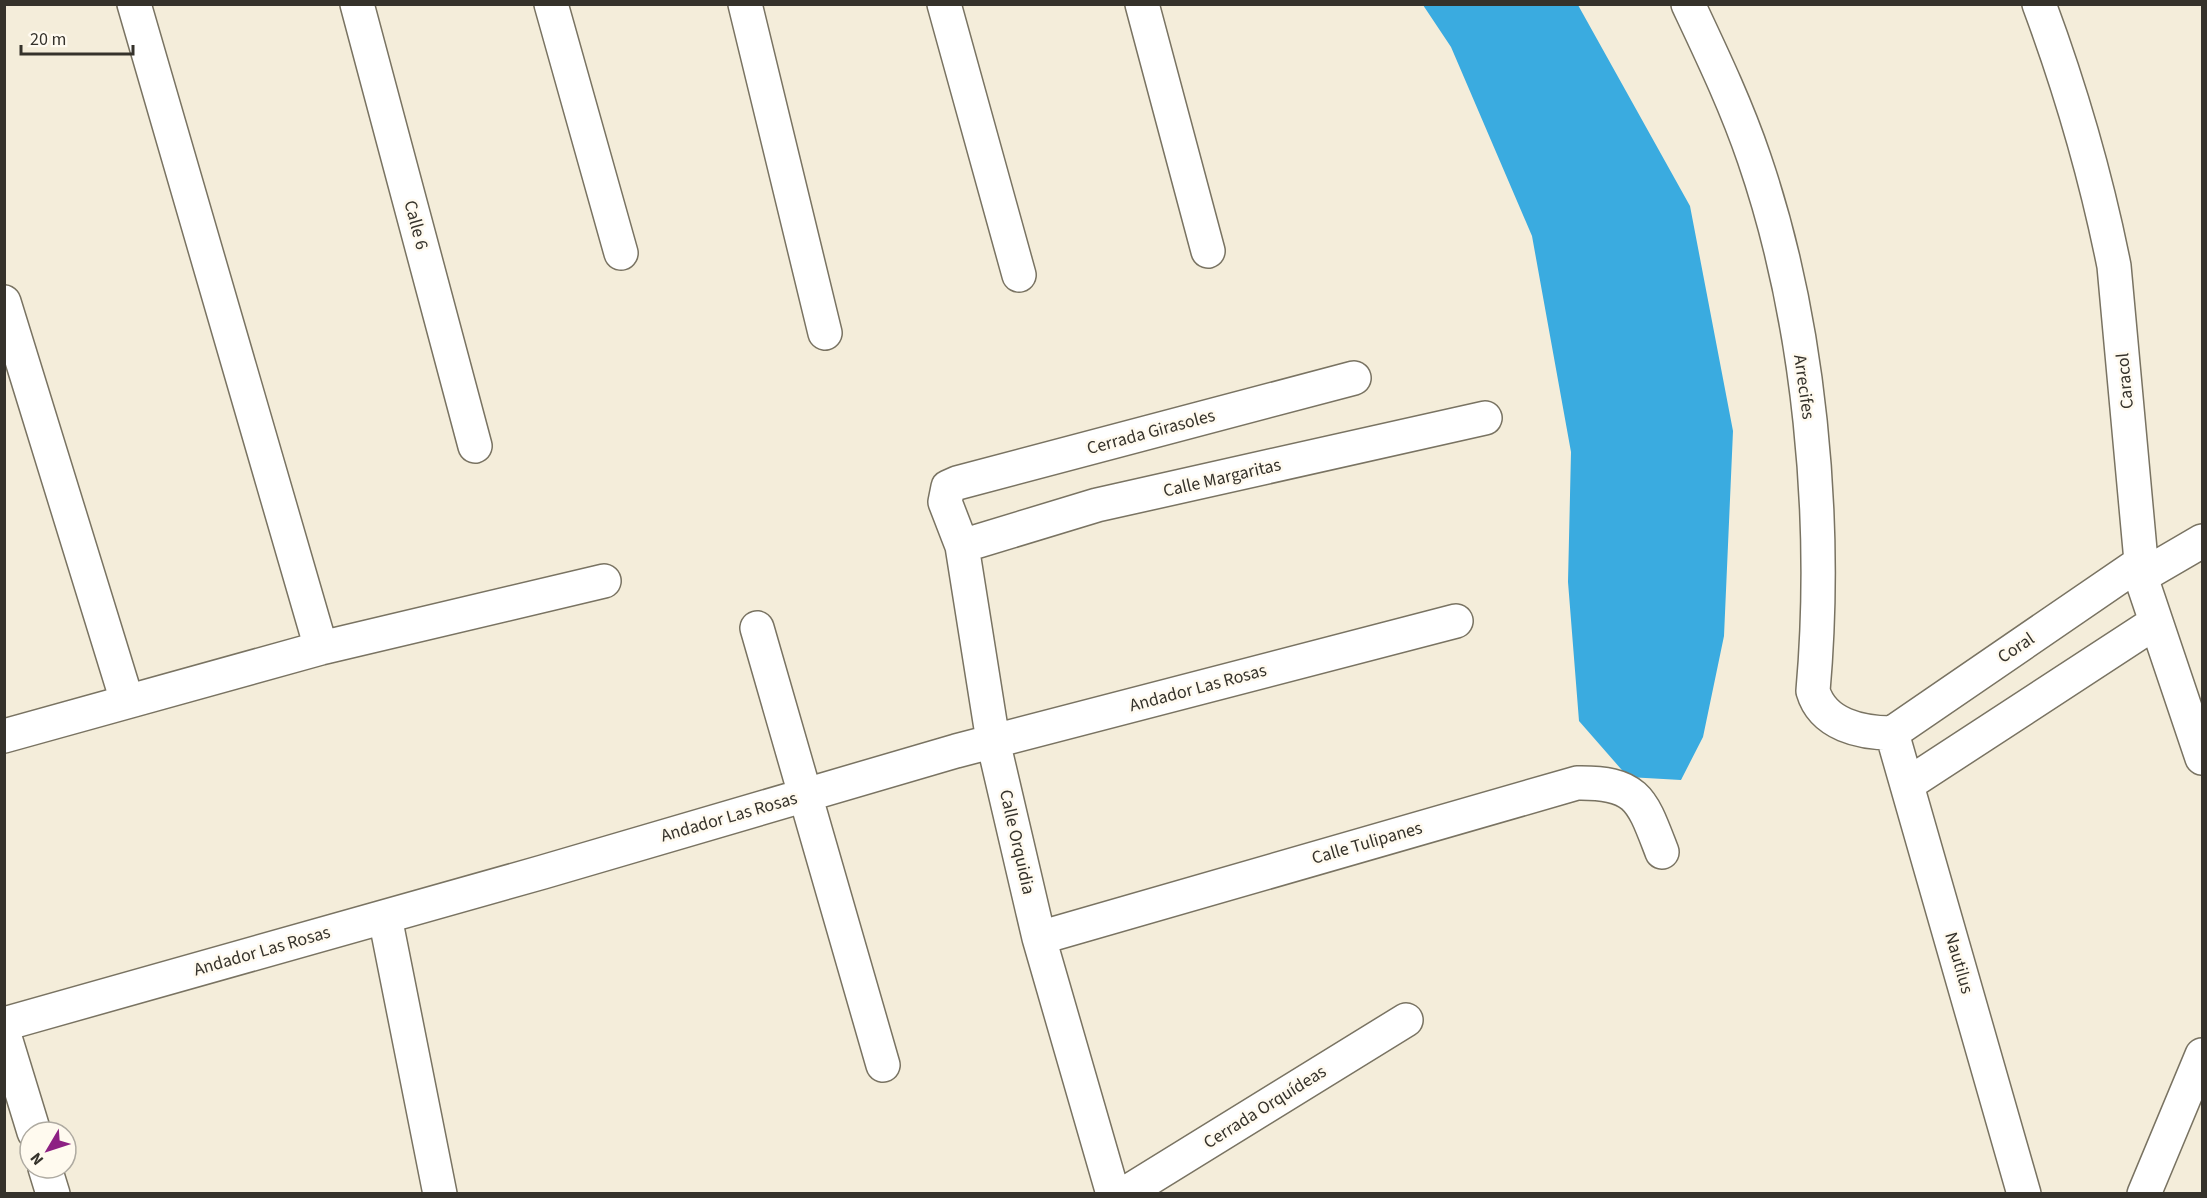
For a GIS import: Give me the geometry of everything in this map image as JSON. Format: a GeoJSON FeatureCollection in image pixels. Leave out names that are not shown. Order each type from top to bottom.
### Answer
{"type":"FeatureCollection","features":[{"type":"Feature","properties":{"kind":"street"},"geometry":{"type":"LineString","coordinates":[[134,4],[321,648]]}},
{"type":"Feature","properties":{"kind":"street","name":"Calle 6"},"geometry":{"type":"LineString","coordinates":[[357,4],[475,446]]}},
{"type":"Feature","properties":{"kind":"street"},"geometry":{"type":"LineString","coordinates":[[551,4],[621,253]]}},
{"type":"Feature","properties":{"kind":"street"},"geometry":{"type":"LineString","coordinates":[[745,4],[825,333]]}},
{"type":"Feature","properties":{"kind":"street"},"geometry":{"type":"LineString","coordinates":[[944,4],[1019,275]]}},
{"type":"Feature","properties":{"kind":"street"},"geometry":{"type":"LineString","coordinates":[[1142,4],[1208,250]]}},
{"type":"Feature","properties":{"kind":"street","name":"Arrecifes"},"geometry":{"type":"LineString","coordinates":[[1688,4],[1755,160],[1772,219],[1793,315],[1807,404],[1815,482],[1819,573],[1813,691],[1821,708],[1839,722],[1877,733],[1892,733]]}},
{"type":"Feature","properties":{"kind":"street","name":"Caracol"},"geometry":{"type":"LineString","coordinates":[[2039,4],[2077,114],[2106,225],[2114,266],[2141,569],[2156,622],[2202,758]]}},
{"type":"Feature","properties":{"kind":"street"},"geometry":{"type":"LineString","coordinates":[[4,302],[127,701]]}},
{"type":"Feature","properties":{"kind":"street","name":"Cerrada Girasoles"},"geometry":{"type":"LineString","coordinates":[[948,487],[1354,378]]}},
{"type":"Feature","properties":{"kind":"street","name":"Calle Margaritas"},"geometry":{"type":"LineString","coordinates":[[962,546],[1097,505],[1485,418]]}},
{"type":"Feature","properties":{"kind":"street","name":"Calle Orquidia"},"geometry":{"type":"LineString","coordinates":[[948,487],[945,502],[962,546],[993,741],[1040,938],[1113,1194]]}},
{"type":"Feature","properties":{"kind":"street","name":"Coral"},"geometry":{"type":"LineString","coordinates":[[1892,733],[2141,569],[2202,541]]}},
{"type":"Feature","properties":{"kind":"street"},"geometry":{"type":"LineString","coordinates":[[4,736],[321,648],[604,580]]}},
{"type":"Feature","properties":{"kind":"street","name":"Andador Las Rosas"},"geometry":{"type":"LineString","coordinates":[[4,1024],[993,741],[1456,621]]}},
{"type":"Feature","properties":{"kind":"street"},"geometry":{"type":"LineString","coordinates":[[1908,784],[2156,622]]}},
{"type":"Feature","properties":{"kind":"street"},"geometry":{"type":"LineString","coordinates":[[757,628],[883,1065]]}},
{"type":"Feature","properties":{"kind":"street","name":"Nautilus"},"geometry":{"type":"LineString","coordinates":[[1892,733],[2024,1194]]}},
{"type":"Feature","properties":{"kind":"street","name":"Calle Tulipanes"},"geometry":{"type":"LineString","coordinates":[[1040,938],[1577,783],[1603,783],[1622,788],[1638,800],[1649,817],[1662,852]]}},
{"type":"Feature","properties":{"kind":"street"},"geometry":{"type":"LineString","coordinates":[[385,916],[440,1194]]}},
{"type":"Feature","properties":{"kind":"street","name":"Cerrada Orquídeas"},"geometry":{"type":"LineString","coordinates":[[1124,1194],[1406,1020]]}},
{"type":"Feature","properties":{"kind":"street"},"geometry":{"type":"LineString","coordinates":[[4,1035],[30,1120]]}},
{"type":"Feature","properties":{"kind":"street"},"geometry":{"type":"LineString","coordinates":[[2144,1194],[2202,1055]]}},
{"type":"Feature","properties":{"kind":"water"},"geometry":{"type":"Polygon","coordinates":[[[1423,5],[1578,5],[1690,206],[1733,431],[1724,636],[1703,737],[1681,780],[1628,777],[1579,721],[1568,582],[1571,452],[1532,236],[1451,47],[1423,5]]]}}]}
